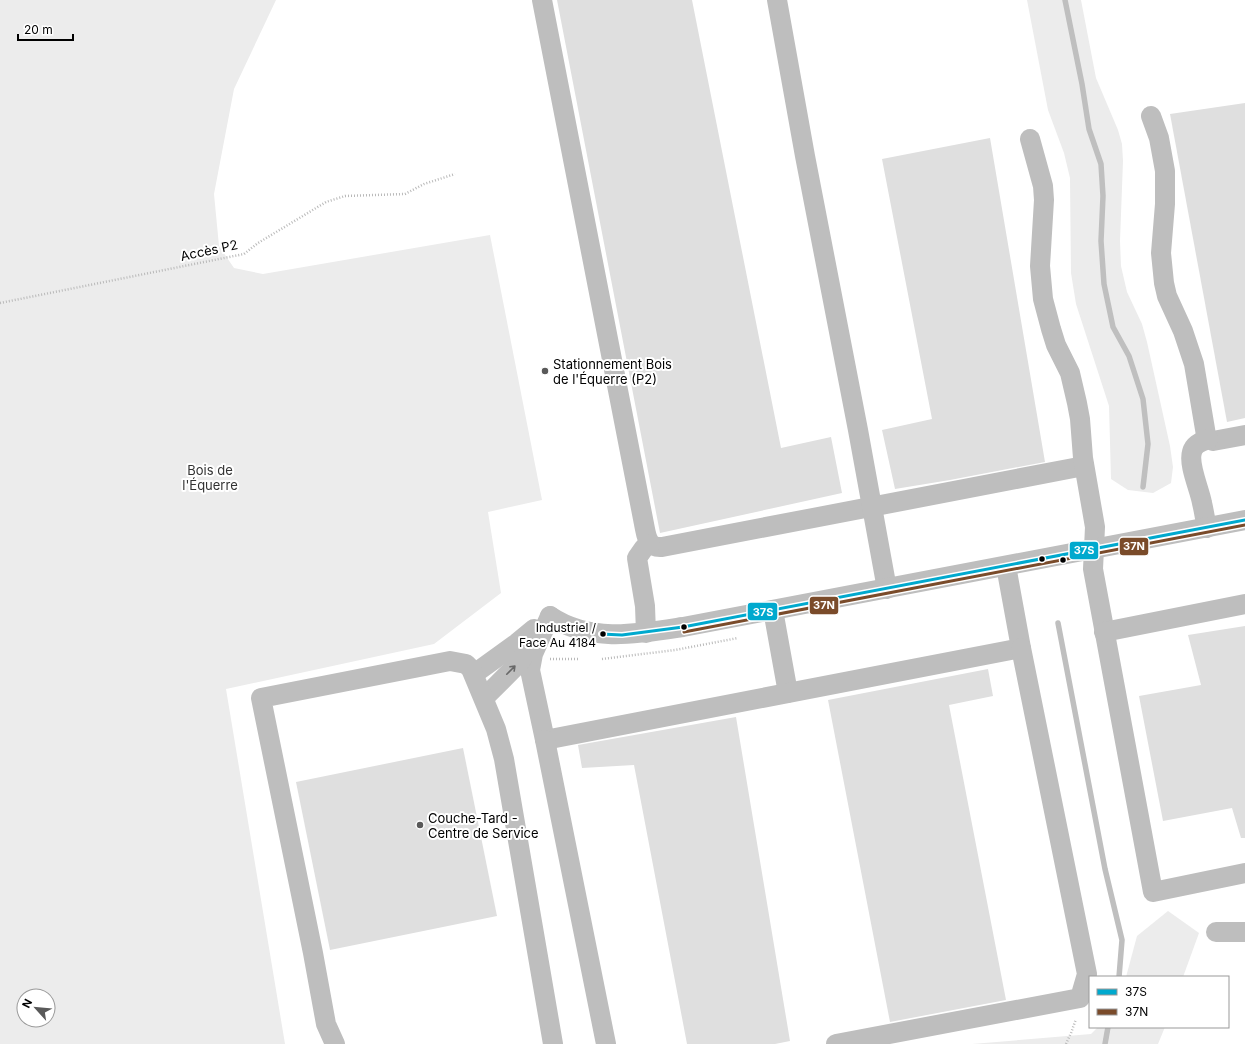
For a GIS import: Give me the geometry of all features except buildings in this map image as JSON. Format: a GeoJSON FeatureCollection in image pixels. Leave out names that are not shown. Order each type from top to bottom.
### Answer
{"type":"FeatureCollection","features":[{"type":"Feature","properties":{"kind":"street"},"geometry":{"type":"LineString","coordinates":[[542,0],[645,529],[650,544],[662,547],[1084,466]]}},
{"type":"Feature","properties":{"kind":"street"},"geometry":{"type":"LineString","coordinates":[[777,0],[797,118],[856,417],[887,589]]}},
{"type":"Feature","properties":{"kind":"street"},"geometry":{"type":"LineString","coordinates":[[1151,116],[1159,138],[1164,171],[1165,204],[1161,253],[1164,283],[1194,364],[1208,439]]}},
{"type":"Feature","properties":{"kind":"street"},"geometry":{"type":"LineString","coordinates":[[1030,139],[1043,186],[1044,200],[1040,266],[1043,299],[1046,315],[1056,345],[1070,373],[1074,386],[1080,419],[1084,466],[1095,527],[1093,569],[1153,892],[1245,873]]}},
{"type":"Feature","properties":{"kind":"street"},"geometry":{"type":"LineString","coordinates":[[1206,528],[1203,504],[1192,464],[1191,456],[1195,446],[1208,439],[1213,441],[1245,435]]}},
{"type":"Feature","properties":{"kind":"street"},"geometry":{"type":"LineString","coordinates":[[550,616],[566,626],[589,633],[622,635],[646,633],[887,589],[1245,520]]}},
{"type":"Feature","properties":{"kind":"street"},"geometry":{"type":"LineString","coordinates":[[646,633],[645,606],[637,558],[644,548],[650,544]]}},
{"type":"Feature","properties":{"kind":"street"},"geometry":{"type":"LineString","coordinates":[[836,1044],[1080,998],[1086,974],[1006,566]]}},
{"type":"Feature","properties":{"kind":"street"},"geometry":{"type":"LineString","coordinates":[[1104,632],[1245,604]]}},
{"type":"Feature","properties":{"kind":"street"},"geometry":{"type":"LineString","coordinates":[[773,610],[788,693]]}},
{"type":"Feature","properties":{"kind":"street"},"geometry":{"type":"LineString","coordinates":[[474,674],[517,643],[550,616]]}},
{"type":"Feature","properties":{"kind":"street"},"geometry":{"type":"LineString","coordinates":[[484,698],[519,663],[550,616]]}},
{"type":"Feature","properties":{"kind":"street"},"geometry":{"type":"LineString","coordinates":[[550,616],[533,654],[530,670],[606,1044]]}},
{"type":"Feature","properties":{"kind":"street"},"geometry":{"type":"LineString","coordinates":[[545,740],[1022,648]]}},
{"type":"Feature","properties":{"kind":"street"},"geometry":{"type":"LineString","coordinates":[[335,1044],[326,1024],[312,945],[261,698],[446,661],[466,664],[471,668],[496,729],[504,759],[553,1044]]}},
{"type":"Feature","properties":{"kind":"street"},"geometry":{"type":"LineString","coordinates":[[1216,932],[1245,932]]}},
{"type":"Feature","properties":{"kind":"path","name":"Accès P2"},"geometry":{"type":"LineString","coordinates":[[0,303],[244,254],[258,243],[326,202],[345,196],[404,194],[424,184],[455,174]]}},
{"type":"Feature","properties":{"kind":"path"},"geometry":{"type":"LineString","coordinates":[[556,660],[580,659]]}},
{"type":"Feature","properties":{"kind":"path"},"geometry":{"type":"LineString","coordinates":[[1066,1044],[1075,1022],[1080,998]]}},
{"type":"Feature","properties":{"kind":"green space","name":"Bois de l'Équerre"},"geometry":{"type":"Polygon","coordinates":[[[0,0],[276,0],[234,89],[214,194],[219,246],[234,268],[263,274],[490,235],[542,500],[488,512],[501,593],[434,644],[226,689],[285,1044],[0,1044],[0,0]]]}},
{"type":"Feature","properties":{"kind":"green space"},"geometry":{"type":"Polygon","coordinates":[[[1027,0],[1081,0],[1096,78],[1118,130],[1122,144],[1123,161],[1120,241],[1121,266],[1127,292],[1142,324],[1147,342],[1170,446],[1173,467],[1171,483],[1153,493],[1128,490],[1111,479],[1109,406],[1076,304],[1071,273],[1070,178],[1064,153],[1048,110],[1027,0]]]}},
{"type":"Feature","properties":{"kind":"green space"},"geometry":{"type":"Polygon","coordinates":[[[1168,911],[1199,933],[1183,976],[1126,976],[1137,936],[1168,911]]]}},
{"type":"Feature","properties":{"kind":"green space"},"geometry":{"type":"Polygon","coordinates":[[[1097,1028],[1165,1028],[1158,1044],[972,1044],[1091,1034],[1097,1028]]]}},
{"type":"Feature","properties":{"kind":"waterway"},"geometry":{"type":"LineString","coordinates":[[1065,0],[1082,84],[1089,129],[1101,164],[1103,196],[1101,241],[1104,284],[1113,327],[1129,356],[1143,399],[1148,444],[1143,487]]}},
{"type":"Feature","properties":{"kind":"waterway"},"geometry":{"type":"LineString","coordinates":[[1058,623],[1105,869],[1122,940],[1119,976]]}},
{"type":"Feature","properties":{"kind":"waterway"},"geometry":{"type":"LineString","coordinates":[[1105,1044],[1108,1028]]}},
{"type":"Feature","properties":{"kind":"transit line","name":"37S"},"geometry":{"type":"LineString","coordinates":[[601,634],[622,635],[683,627],[1245,520]]}},
{"type":"Feature","properties":{"kind":"transit line","name":"37N"},"geometry":{"type":"LineString","coordinates":[[684,632],[1245,525]]}},
{"type":"Feature","properties":{"kind":"place","name":"Stationnement Bois de l'Équerre (P2)"},"geometry":{"type":"Point","coordinates":[545,371]}},
{"type":"Feature","properties":{"kind":"place","name":"Industriel / Face Au 4184"},"geometry":{"type":"Point","coordinates":[603,634]}},
{"type":"Feature","properties":{"kind":"place","name":"Couche-Tard - Centre de Service"},"geometry":{"type":"Point","coordinates":[420,825]}}]}
